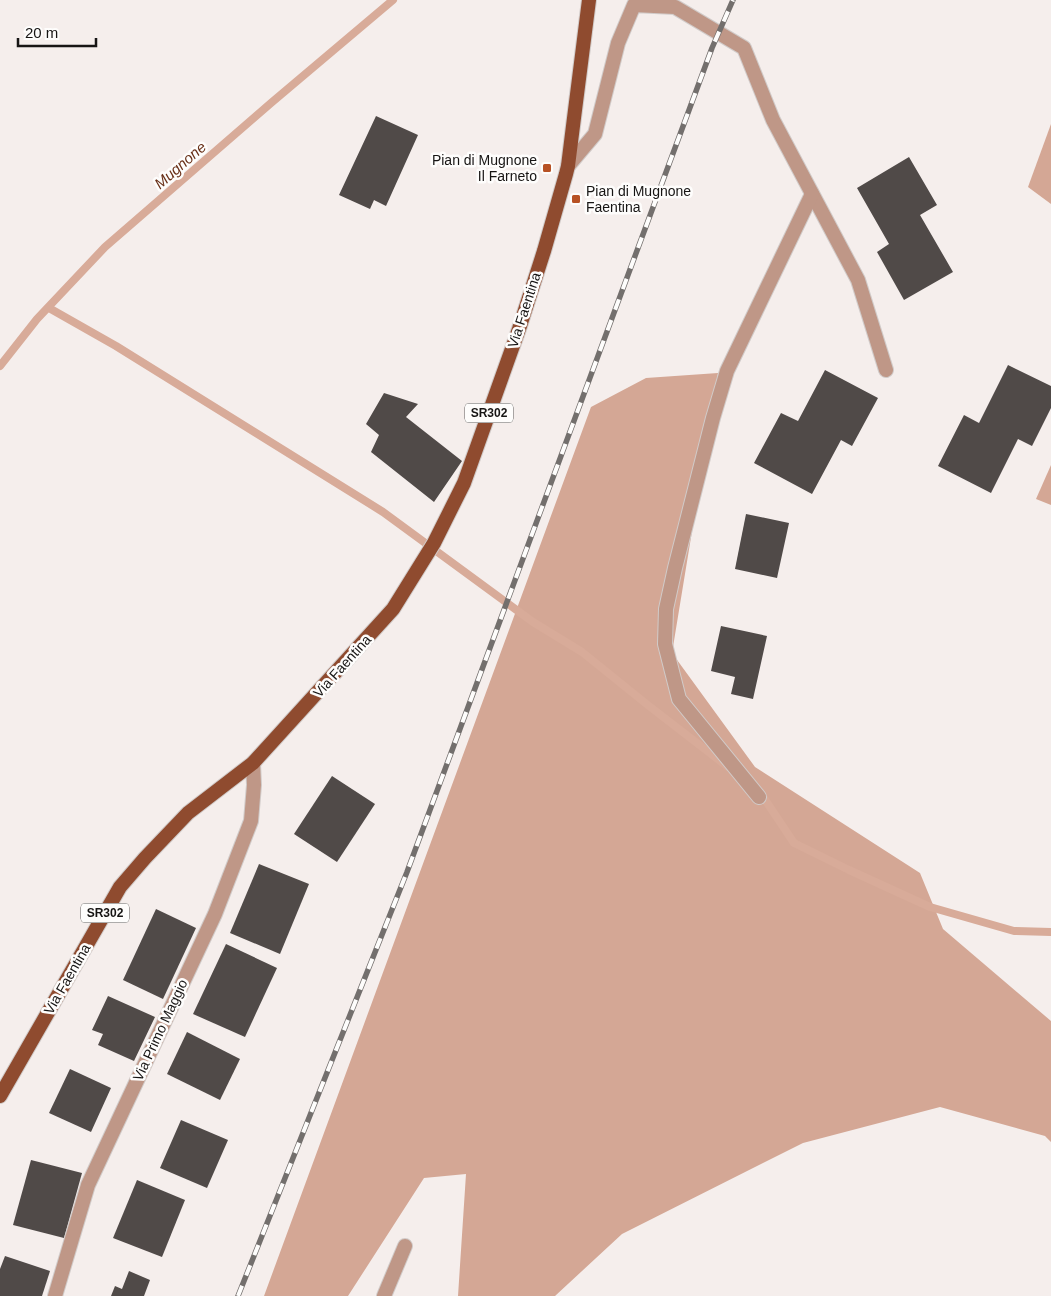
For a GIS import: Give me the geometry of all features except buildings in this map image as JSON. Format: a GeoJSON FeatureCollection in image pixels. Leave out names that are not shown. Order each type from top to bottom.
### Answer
{"type":"FeatureCollection","features":[{"type":"Feature","properties":{"kind":"main road","name":"Via Faentina"},"geometry":{"type":"LineString","coordinates":[[0,1096],[120,887],[188,813],[252,763],[394,609],[434,543],[464,483],[536,277],[568,166],[589,0]]}},
{"type":"Feature","properties":{"kind":"street","name":"Via Faentina"},"geometry":{"type":"LineString","coordinates":[[568,166],[595,134],[618,43],[634,5],[675,7],[744,48],[773,120],[858,280],[886,370]]}},
{"type":"Feature","properties":{"kind":"street"},"geometry":{"type":"LineString","coordinates":[[759,797],[679,699],[665,644],[666,609],[713,418],[727,371],[812,194]]}},
{"type":"Feature","properties":{"kind":"street","name":"Via Primo Maggio"},"geometry":{"type":"LineString","coordinates":[[55,1296],[88,1185],[215,914],[251,821],[254,785],[252,763]]}},
{"type":"Feature","properties":{"kind":"street"},"geometry":{"type":"LineString","coordinates":[[384,1296],[405,1246]]}},
{"type":"Feature","properties":{"kind":"shaded area"},"geometry":{"type":"Polygon","coordinates":[[[1051,124],[1051,204],[1028,187],[1051,124]]]}},
{"type":"Feature","properties":{"kind":"shaded area"},"geometry":{"type":"Polygon","coordinates":[[[718,373],[672,653],[755,767],[920,873],[943,929],[1051,1021],[1051,1142],[1045,1136],[940,1107],[803,1143],[622,1234],[555,1296],[458,1296],[466,1174],[424,1178],[348,1296],[264,1296],[591,407],[646,378],[718,373]]]}},
{"type":"Feature","properties":{"kind":"shaded area"},"geometry":{"type":"Polygon","coordinates":[[[1051,465],[1051,505],[1036,499],[1051,465]]]}},
{"type":"Feature","properties":{"kind":"waterway","name":"Mugnone"},"geometry":{"type":"LineString","coordinates":[[0,366],[37,319],[105,247],[393,0]]}},
{"type":"Feature","properties":{"kind":"waterway"},"geometry":{"type":"LineString","coordinates":[[49,308],[116,346],[383,512],[533,622],[582,652],[728,767]]}},
{"type":"Feature","properties":{"kind":"waterway"},"geometry":{"type":"LineString","coordinates":[[760,792],[794,843],[849,870],[930,907],[1014,931],[1051,932]]}},
{"type":"Feature","properties":{"kind":"railway"},"geometry":{"type":"LineString","coordinates":[[238,1296],[407,872],[712,48],[733,0]]}},
{"type":"Feature","properties":{"kind":"place","name":"Pian di Mugnone Il Farneto"},"geometry":{"type":"Point","coordinates":[547,168]}},
{"type":"Feature","properties":{"kind":"place","name":"Pian di Mugnone Faentina"},"geometry":{"type":"Point","coordinates":[576,199]}}]}
